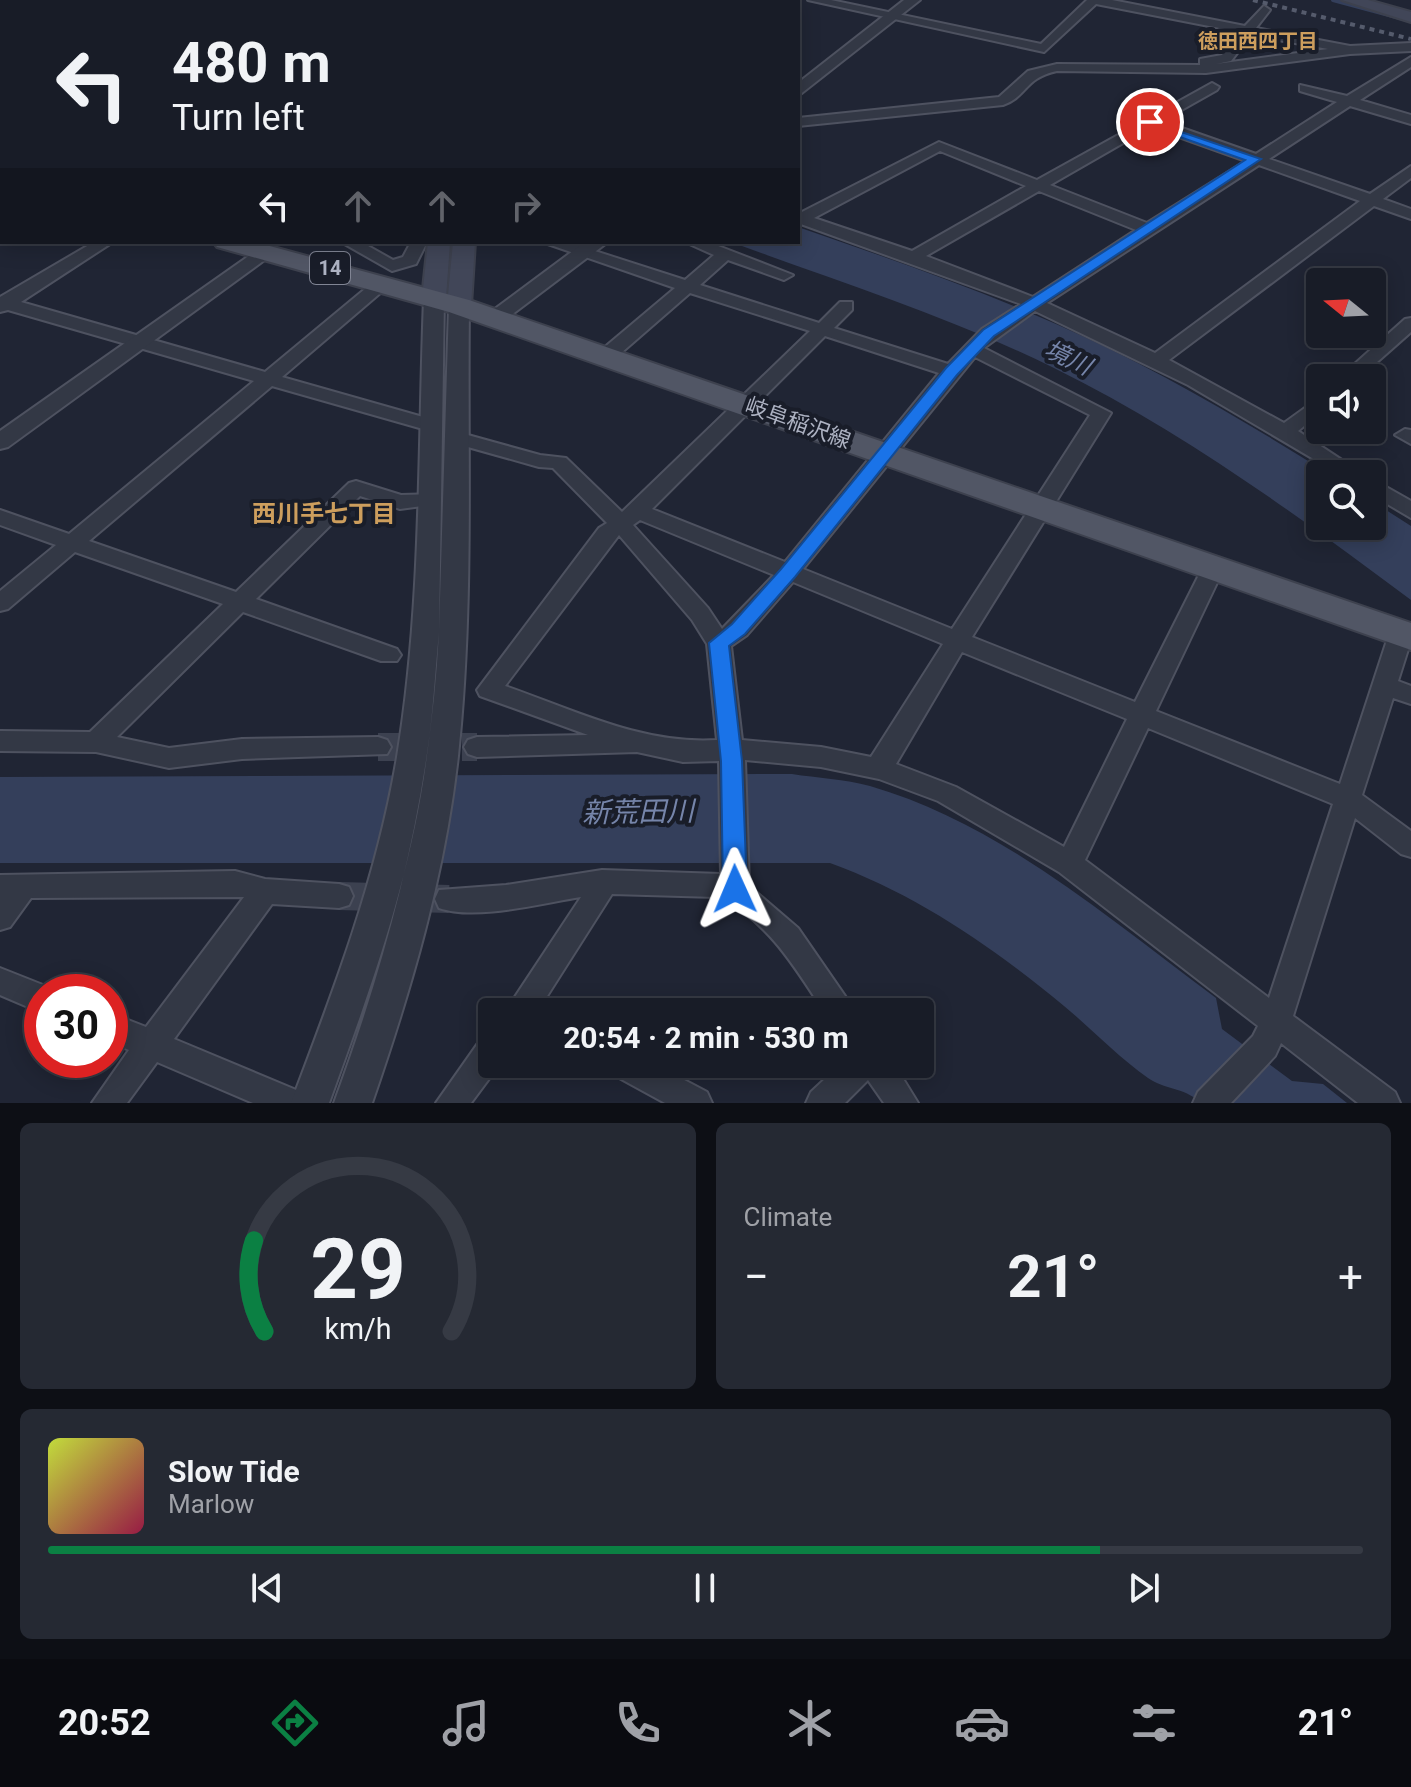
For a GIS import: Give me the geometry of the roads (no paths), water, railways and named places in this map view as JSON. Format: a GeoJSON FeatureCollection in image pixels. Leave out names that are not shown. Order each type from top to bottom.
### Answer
{"type":"FeatureCollection","features":[{"type":"Feature","properties":{"kind":"main road"},"geometry":{"type":"LineString","coordinates":[[1350,0],[1411,17]]}},
{"type":"Feature","properties":{"kind":"main road","name":"岐阜稲沢線"},"geometry":{"type":"LineString","coordinates":[[244,244],[270,247],[495,318],[1406,636]]}},
{"type":"Feature","properties":{"kind":"main road"},"geometry":{"type":"LineString","coordinates":[[439,244],[446,302]]}},
{"type":"Feature","properties":{"kind":"main road"},"geometry":{"type":"LineString","coordinates":[[446,302],[463,244]]}},
{"type":"Feature","properties":{"kind":"street"},"geometry":{"type":"LineString","coordinates":[[814,0],[1044,48],[1123,60],[1198,63],[1226,58],[1264,10]]}},
{"type":"Feature","properties":{"kind":"street"},"geometry":{"type":"LineString","coordinates":[[800,89],[913,0]]}},
{"type":"Feature","properties":{"kind":"street"},"geometry":{"type":"LineString","coordinates":[[1044,48],[1094,0],[1350,50]]}},
{"type":"Feature","properties":{"kind":"street"},"geometry":{"type":"LineString","coordinates":[[800,122],[1003,101],[1010,97],[1020,79],[1037,71],[1059,68],[1093,65],[1211,69],[1350,50],[1411,47]]}},
{"type":"Feature","properties":{"kind":"street"},"geometry":{"type":"LineString","coordinates":[[719,643],[739,629],[788,573],[973,347],[1031,303],[1411,61]]}},
{"type":"Feature","properties":{"kind":"street"},"geometry":{"type":"LineString","coordinates":[[915,258],[1212,87]]}},
{"type":"Feature","properties":{"kind":"street"},"geometry":{"type":"LineString","coordinates":[[1305,88],[1411,120]]}},
{"type":"Feature","properties":{"kind":"street"},"geometry":{"type":"LineString","coordinates":[[1150,122],[1411,214]]}},
{"type":"Feature","properties":{"kind":"street"},"geometry":{"type":"LineString","coordinates":[[800,218],[939,146],[1147,229]]}},
{"type":"Feature","properties":{"kind":"street"},"geometry":{"type":"LineString","coordinates":[[1158,359],[1411,171]]}},
{"type":"Feature","properties":{"kind":"street"},"geometry":{"type":"LineString","coordinates":[[800,219],[915,258],[1031,303],[1158,359],[1331,460]]}},
{"type":"Feature","properties":{"kind":"street"},"geometry":{"type":"LineString","coordinates":[[2,305],[102,244]]}},
{"type":"Feature","properties":{"kind":"street"},"geometry":{"type":"LineString","coordinates":[[353,244],[392,266],[410,260],[418,244]]}},
{"type":"Feature","properties":{"kind":"street"},"geometry":{"type":"LineString","coordinates":[[555,244],[581,255],[951,371]]}},
{"type":"Feature","properties":{"kind":"street"},"geometry":{"type":"LineString","coordinates":[[495,318],[595,244]]}},
{"type":"Feature","properties":{"kind":"street"},"geometry":{"type":"LineString","coordinates":[[698,244],[784,275]]}},
{"type":"Feature","properties":{"kind":"street"},"geometry":{"type":"LineString","coordinates":[[0,442],[270,247]]}},
{"type":"Feature","properties":{"kind":"street"},"geometry":{"type":"LineString","coordinates":[[606,356],[725,254]]}},
{"type":"Feature","properties":{"kind":"street"},"geometry":{"type":"LineString","coordinates":[[0,603],[383,283]]}},
{"type":"Feature","properties":{"kind":"street"},"geometry":{"type":"LineString","coordinates":[[428,758],[425,632],[430,425],[446,302]]}},
{"type":"Feature","properties":{"kind":"street"},"geometry":{"type":"LineString","coordinates":[[353,1103],[383,1020],[403,877],[453,633],[457,438],[446,302]]}},
{"type":"Feature","properties":{"kind":"street"},"geometry":{"type":"LineString","coordinates":[[2,305],[139,340],[430,425]]}},
{"type":"Feature","properties":{"kind":"street"},"geometry":{"type":"LineString","coordinates":[[846,306],[759,395],[745,404],[629,517],[607,533],[489,690],[639,743],[683,752],[821,757],[882,769],[947,794],[1069,864],[1270,1034],[1384,1103]]}},
{"type":"Feature","properties":{"kind":"street"},"geometry":{"type":"LineString","coordinates":[[1364,364],[1411,323]]}},
{"type":"Feature","properties":{"kind":"street"},"geometry":{"type":"LineString","coordinates":[[882,769],[884,756],[1101,413],[973,347]]}},
{"type":"Feature","properties":{"kind":"street"},"geometry":{"type":"LineString","coordinates":[[1284,430],[1306,415]]}},
{"type":"Feature","properties":{"kind":"street"},"geometry":{"type":"LineString","coordinates":[[457,438],[539,461],[559,462],[629,517],[700,614],[719,643],[731,755],[735,880],[814,971],[832,998]]}},
{"type":"Feature","properties":{"kind":"street"},"geometry":{"type":"LineString","coordinates":[[96,742],[243,602],[356,488],[400,502],[430,499]]}},
{"type":"Feature","properties":{"kind":"street"},"geometry":{"type":"LineString","coordinates":[[1386,495],[1411,511]]}},
{"type":"Feature","properties":{"kind":"street"},"geometry":{"type":"LineString","coordinates":[[0,517],[389,655]]}},
{"type":"Feature","properties":{"kind":"street"},"geometry":{"type":"LineString","coordinates":[[629,517],[788,573],[1349,799],[1411,846]]}},
{"type":"Feature","properties":{"kind":"street"},"geometry":{"type":"LineString","coordinates":[[1069,864],[1213,568]]}},
{"type":"Feature","properties":{"kind":"street"},"geometry":{"type":"LineString","coordinates":[[1209,1103],[1270,1034],[1385,686],[1406,636]]}},
{"type":"Feature","properties":{"kind":"street"},"geometry":{"type":"LineString","coordinates":[[1385,686],[1411,695]]}},
{"type":"Feature","properties":{"kind":"street"},"geometry":{"type":"LineString","coordinates":[[0,741],[96,742],[169,758],[242,749],[378,747]]}},
{"type":"Feature","properties":{"kind":"street"},"geometry":{"type":"LineString","coordinates":[[477,747],[639,743]]}},
{"type":"Feature","properties":{"kind":"street"},"geometry":{"type":"LineString","coordinates":[[310,1103],[360,969],[403,877]]}},
{"type":"Feature","properties":{"kind":"street"},"geometry":{"type":"LineString","coordinates":[[449,899],[506,897],[602,882],[717,885],[735,880]]}},
{"type":"Feature","properties":{"kind":"street"},"geometry":{"type":"LineString","coordinates":[[531,998],[596,899],[602,882]]}},
{"type":"Feature","properties":{"kind":"street"},"geometry":{"type":"LineString","coordinates":[[0,918],[16,900],[11,887],[235,883],[265,891],[339,896]]}},
{"type":"Feature","properties":{"kind":"street"},"geometry":{"type":"LineString","coordinates":[[108,1103],[265,891]]}},
{"type":"Feature","properties":{"kind":"street"},"geometry":{"type":"LineString","coordinates":[[0,981],[24,991]]}},
{"type":"Feature","properties":{"kind":"street"},"geometry":{"type":"LineString","coordinates":[[128,1034],[290,1103]]}},
{"type":"Feature","properties":{"kind":"street"},"geometry":{"type":"LineString","coordinates":[[452,1103],[478,1068]]}},
{"type":"Feature","properties":{"kind":"street"},"geometry":{"type":"LineString","coordinates":[[649,1078],[696,1103]]}},
{"type":"Feature","properties":{"kind":"street"},"geometry":{"type":"LineString","coordinates":[[822,1103],[848,1078]]}},
{"type":"Feature","properties":{"kind":"street"},"geometry":{"type":"LineString","coordinates":[[885,1078],[902,1103]]}},
{"type":"Feature","properties":{"kind":"water","name":"境川"},"geometry":{"type":"Polygon","coordinates":[[[800,228],[960,285],[1092,340],[1196,394],[1306,460],[1306,524],[1148,419],[1054,368],[975,332],[737,244],[800,244],[800,228]]]}},
{"type":"Feature","properties":{"kind":"water"},"geometry":{"type":"Polygon","coordinates":[[[1386,510],[1411,526],[1411,600],[1329,540],[1386,540],[1386,510]]]}},
{"type":"Feature","properties":{"kind":"water","name":"新荒田川"},"geometry":{"type":"Polygon","coordinates":[[[792,774],[870,786],[918,803],[1009,849],[1094,906],[1216,998],[1222,1029],[1292,1081],[1323,1084],[1347,1103],[1202,1103],[1154,1082],[1037,984],[953,924],[893,890],[830,863],[0,863],[0,777],[792,774]]]}},
{"type":"Feature","properties":{"kind":"waterway"},"geometry":{"type":"LineString","coordinates":[[1333,0],[1411,21]]}},
{"type":"Feature","properties":{"kind":"tunnel"},"geometry":{"type":"LineString","coordinates":[[378,747],[477,747]]}},
{"type":"Feature","properties":{"kind":"tunnel"},"geometry":{"type":"LineString","coordinates":[[339,896],[449,899]]}},
{"type":"Feature","properties":{"kind":"railway"},"geometry":{"type":"LineString","coordinates":[[1253,0],[1411,39]]}},
{"type":"Feature","properties":{"kind":"district","name":"徳田西四丁目"},"geometry":{"type":"Point","coordinates":[1258,41]}},
{"type":"Feature","properties":{"kind":"district","name":"西川手七丁目"},"geometry":{"type":"Point","coordinates":[324,514]}}]}
